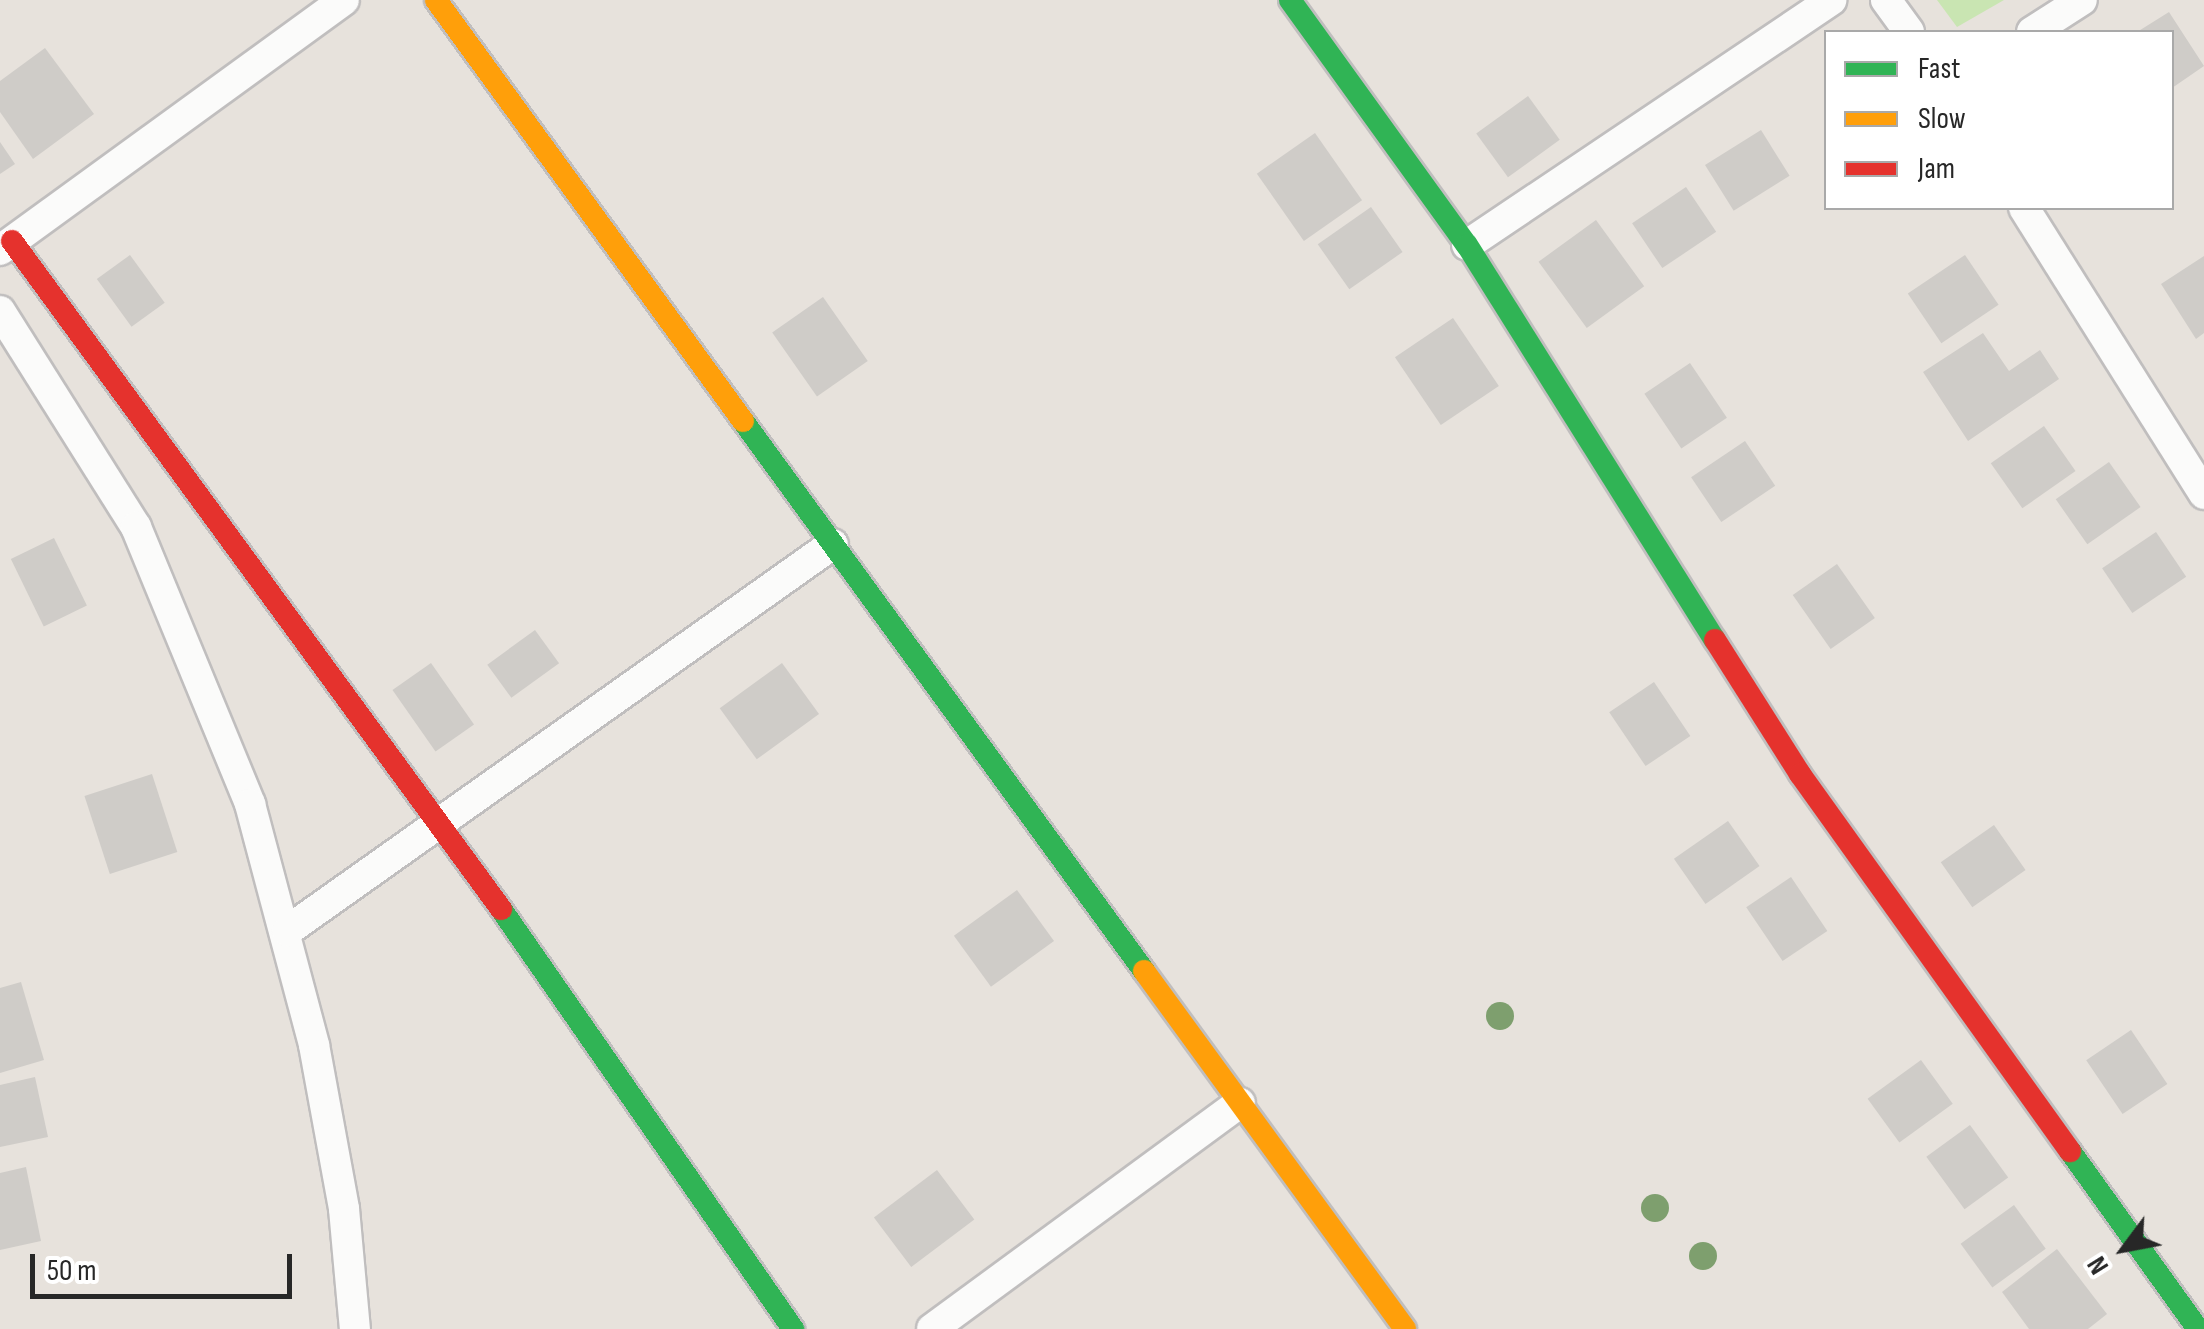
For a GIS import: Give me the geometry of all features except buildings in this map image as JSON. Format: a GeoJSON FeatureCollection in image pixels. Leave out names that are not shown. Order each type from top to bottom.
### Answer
{"type":"FeatureCollection","features":[{"type":"Feature","properties":{"kind":"street"},"geometry":{"type":"LineString","coordinates":[[344,0],[6,245],[441,824],[793,1329]]}},
{"type":"Feature","properties":{"kind":"street"},"geometry":{"type":"LineString","coordinates":[[436,0],[1405,1329]]}},
{"type":"Feature","properties":{"kind":"street"},"geometry":{"type":"LineString","coordinates":[[1290,0],[1467,245],[1800,774],[2198,1329]]}},
{"type":"Feature","properties":{"kind":"street"},"geometry":{"type":"LineString","coordinates":[[1467,245],[1831,0]]}},
{"type":"Feature","properties":{"kind":"street"},"geometry":{"type":"LineString","coordinates":[[1886,0],[1908,30]]}},
{"type":"Feature","properties":{"kind":"street"},"geometry":{"type":"LineString","coordinates":[[2035,30],[2082,0]]}},
{"type":"Feature","properties":{"kind":"street"},"geometry":{"type":"LineString","coordinates":[[2025,210],[2204,494]]}},
{"type":"Feature","properties":{"kind":"street"},"geometry":{"type":"LineString","coordinates":[[0,311],[136,527],[243,786],[288,931],[344,1208],[355,1329]]}},
{"type":"Feature","properties":{"kind":"street"},"geometry":{"type":"LineString","coordinates":[[288,931],[833,544]]}},
{"type":"Feature","properties":{"kind":"street"},"geometry":{"type":"LineString","coordinates":[[932,1329],[1240,1103]]}},
{"type":"Feature","properties":{"kind":"street"},"geometry":{"type":"LineString","coordinates":[[2179,1304],[2204,1285]]}},
{"type":"Feature","properties":{"kind":"green space"},"geometry":{"type":"Polygon","coordinates":[[[1937,0],[2004,0],[1957,27],[1937,0]]]}},
{"type":"Feature","properties":{"kind":"traffic: fast"},"geometry":{"type":"LineString","coordinates":[[1290,0],[1467,245],[1715,640]]}},
{"type":"Feature","properties":{"kind":"traffic: fast"},"geometry":{"type":"LineString","coordinates":[[743,421],[1144,971]]}},
{"type":"Feature","properties":{"kind":"traffic: fast"},"geometry":{"type":"LineString","coordinates":[[501,909],[793,1329]]}},
{"type":"Feature","properties":{"kind":"traffic: fast"},"geometry":{"type":"LineString","coordinates":[[2070,1151],[2198,1329]]}},
{"type":"Feature","properties":{"kind":"traffic: slow"},"geometry":{"type":"LineString","coordinates":[[436,0],[743,421]]}},
{"type":"Feature","properties":{"kind":"traffic: slow"},"geometry":{"type":"LineString","coordinates":[[1144,971],[1405,1329]]}},
{"type":"Feature","properties":{"kind":"traffic: jam"},"geometry":{"type":"LineString","coordinates":[[12,241],[501,909]]}},
{"type":"Feature","properties":{"kind":"traffic: jam"},"geometry":{"type":"LineString","coordinates":[[1715,640],[1800,774],[2070,1151]]}}]}
